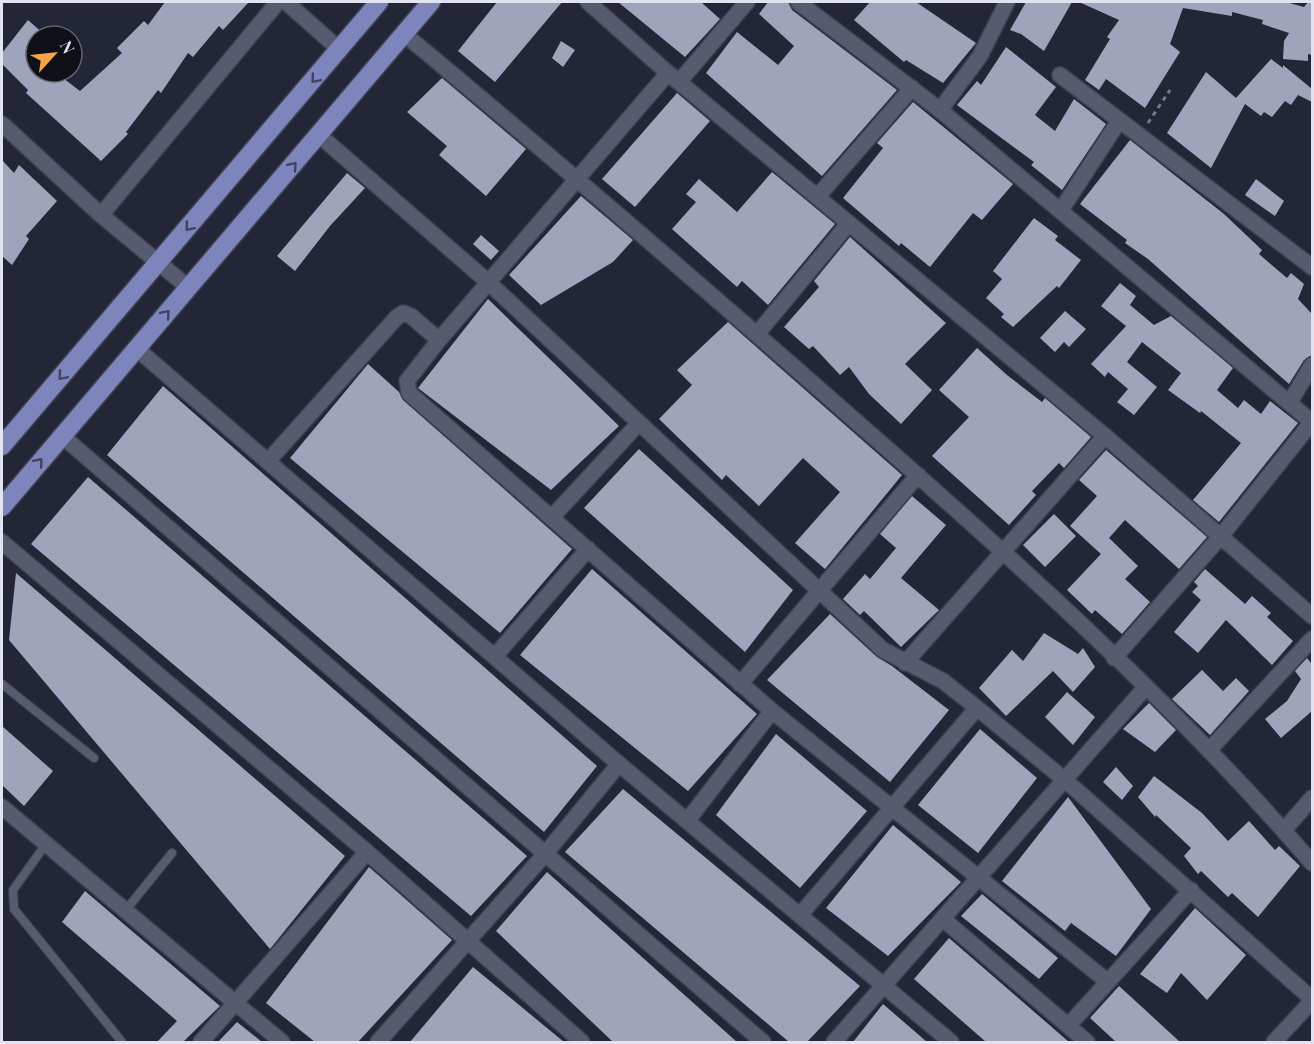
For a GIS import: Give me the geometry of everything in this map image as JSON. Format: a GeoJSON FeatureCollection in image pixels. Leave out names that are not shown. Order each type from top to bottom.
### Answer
{"type":"FeatureCollection","features":[{"type":"Feature","properties":{"kind":"main road"},"geometry":{"type":"LineString","coordinates":[[2,446],[379,2]]}},
{"type":"Feature","properties":{"kind":"main road"},"geometry":{"type":"LineString","coordinates":[[2,507],[430,2]]}},
{"type":"Feature","properties":{"kind":"street"},"geometry":{"type":"LineString","coordinates":[[101,215],[278,2]]}},
{"type":"Feature","properties":{"kind":"street"},"geometry":{"type":"LineString","coordinates":[[286,2],[340,50]]}},
{"type":"Feature","properties":{"kind":"street"},"geometry":{"type":"LineString","coordinates":[[588,2],[674,77],[1105,436],[1312,616]]}},
{"type":"Feature","properties":{"kind":"street"},"geometry":{"type":"LineString","coordinates":[[747,2],[578,179],[488,282],[407,381],[409,393],[772,711],[1108,982]]}},
{"type":"Feature","properties":{"kind":"street"},"geometry":{"type":"LineString","coordinates":[[798,2],[940,110],[1312,422],[1221,536],[1114,658]]}},
{"type":"Feature","properties":{"kind":"street"},"geometry":{"type":"LineString","coordinates":[[940,110],[980,56],[1007,2]]}},
{"type":"Feature","properties":{"kind":"street"},"geometry":{"type":"LineString","coordinates":[[403,33],[578,179],[1004,551],[1210,749],[1312,863]]}},
{"type":"Feature","properties":{"kind":"street"},"geometry":{"type":"LineString","coordinates":[[1060,75],[1312,267]]}},
{"type":"Feature","properties":{"kind":"street"},"geometry":{"type":"LineString","coordinates":[[818,196],[912,88]]}},
{"type":"Feature","properties":{"kind":"street"},"geometry":{"type":"LineString","coordinates":[[1061,210],[1119,121]]}},
{"type":"Feature","properties":{"kind":"street"},"geometry":{"type":"LineString","coordinates":[[2,124],[101,215],[189,288]]}},
{"type":"Feature","properties":{"kind":"street"},"geometry":{"type":"LineString","coordinates":[[319,135],[488,282],[883,650],[943,681],[1065,780],[1191,890],[1310,1007],[1274,1042]]}},
{"type":"Feature","properties":{"kind":"street"},"geometry":{"type":"LineString","coordinates":[[757,334],[849,223]]}},
{"type":"Feature","properties":{"kind":"street"},"geometry":{"type":"LineString","coordinates":[[269,460],[397,317],[403,313],[411,316],[439,340]]}},
{"type":"Feature","properties":{"kind":"street"},"geometry":{"type":"LineString","coordinates":[[137,349],[269,460],[619,764],[951,1042]]}},
{"type":"Feature","properties":{"kind":"street"},"geometry":{"type":"LineString","coordinates":[[1290,402],[1312,365]]}},
{"type":"Feature","properties":{"kind":"street"},"geometry":{"type":"LineString","coordinates":[[552,517],[639,423]]}},
{"type":"Feature","properties":{"kind":"street"},"geometry":{"type":"LineString","coordinates":[[61,435],[763,1042]]}},
{"type":"Feature","properties":{"kind":"street"},"geometry":{"type":"LineString","coordinates":[[905,663],[1105,436]]}},
{"type":"Feature","properties":{"kind":"street"},"geometry":{"type":"LineString","coordinates":[[740,684],[918,475]]}},
{"type":"Feature","properties":{"kind":"street"},"geometry":{"type":"LineString","coordinates":[[2,542],[468,939],[582,1042]]}},
{"type":"Feature","properties":{"kind":"street"},"geometry":{"type":"LineString","coordinates":[[495,656],[588,549]]}},
{"type":"Feature","properties":{"kind":"street"},"geometry":{"type":"LineString","coordinates":[[1210,749],[1312,639]]}},
{"type":"Feature","properties":{"kind":"street"},"geometry":{"type":"LineString","coordinates":[[834,1042],[1145,688]]}},
{"type":"Feature","properties":{"kind":"street"},"geometry":{"type":"LineString","coordinates":[[800,915],[977,708]]}},
{"type":"Feature","properties":{"kind":"street"},"geometry":{"type":"LineString","coordinates":[[687,821],[772,711]]}},
{"type":"Feature","properties":{"kind":"street"},"geometry":{"type":"LineString","coordinates":[[378,1042],[546,853],[619,764]]}},
{"type":"Feature","properties":{"kind":"street"},"geometry":{"type":"LineString","coordinates":[[1284,830],[1312,798]]}},
{"type":"Feature","properties":{"kind":"street"},"geometry":{"type":"LineString","coordinates":[[2,807],[282,1042]]}},
{"type":"Feature","properties":{"kind":"street"},"geometry":{"type":"LineString","coordinates":[[201,1042],[236,1005],[367,852]]}},
{"type":"Feature","properties":{"kind":"street"},"geometry":{"type":"LineString","coordinates":[[1068,1026],[1191,890]]}},
{"type":"Feature","properties":{"kind":"street"},"geometry":{"type":"LineString","coordinates":[[943,919],[1088,1042]]}},
{"type":"Feature","properties":{"kind":"lane"},"geometry":{"type":"LineString","coordinates":[[2,684],[94,758]]}},
{"type":"Feature","properties":{"kind":"lane"},"geometry":{"type":"LineString","coordinates":[[46,844],[13,890],[14,909],[122,1042]]}},
{"type":"Feature","properties":{"kind":"lane"},"geometry":{"type":"LineString","coordinates":[[125,912],[172,853]]}},
{"type":"Feature","properties":{"kind":"path"},"geometry":{"type":"LineString","coordinates":[[1139,136],[1170,90]]}},
{"type":"Feature","properties":{"kind":"building"},"geometry":{"type":"Polygon","coordinates":[[[165,2],[249,2],[223,30],[219,26],[193,57],[188,53],[161,93],[158,90],[126,132],[128,134],[101,161],[26,93],[28,90],[2,64],[2,53],[24,25],[24,84],[71,84],[80,91],[122,53],[117,48],[144,21],[148,25],[165,2]]]}},
{"type":"Feature","properties":{"kind":"building"},"geometry":{"type":"Polygon","coordinates":[[[497,2],[562,2],[495,82],[458,51],[497,2]]]}},
{"type":"Feature","properties":{"kind":"building"},"geometry":{"type":"Polygon","coordinates":[[[618,2],[701,2],[720,19],[685,57],[618,2]]]}},
{"type":"Feature","properties":{"kind":"building"},"geometry":{"type":"Polygon","coordinates":[[[768,2],[788,2],[792,10],[897,90],[822,176],[706,73],[737,32],[778,65],[794,46],[759,14],[768,2]]]}},
{"type":"Feature","properties":{"kind":"building"},"geometry":{"type":"Polygon","coordinates":[[[870,2],[916,2],[976,43],[943,83],[906,60],[904,62],[854,20],[870,2]]]}},
{"type":"Feature","properties":{"kind":"building"},"geometry":{"type":"Polygon","coordinates":[[[1026,2],[1072,2],[1044,51],[1021,34],[1010,30],[1026,2]]]}},
{"type":"Feature","properties":{"kind":"building"},"geometry":{"type":"Polygon","coordinates":[[[1079,2],[1286,2],[1304,7],[1308,2],[1312,2],[1312,55],[1308,54],[1308,61],[1283,59],[1284,41],[1289,33],[1262,24],[1263,20],[1232,12],[1232,16],[1183,8],[1170,44],[1180,52],[1145,108],[1106,79],[1099,90],[1085,80],[1110,39],[1107,37],[1119,20],[1079,2]]]}},
{"type":"Feature","properties":{"kind":"building"},"geometry":{"type":"Polygon","coordinates":[[[561,41],[575,50],[563,67],[552,58],[561,41]]]}},
{"type":"Feature","properties":{"kind":"building"},"geometry":{"type":"Polygon","coordinates":[[[1006,47],[1056,87],[1035,115],[1055,131],[1074,99],[1106,124],[1062,190],[1031,165],[1034,162],[957,105],[977,81],[981,85],[1006,47]]]}},
{"type":"Feature","properties":{"kind":"building"},"geometry":{"type":"Polygon","coordinates":[[[1271,59],[1283,68],[1283,65],[1312,89],[1312,102],[1298,95],[1291,105],[1285,101],[1272,117],[1264,112],[1261,116],[1245,104],[1211,168],[1167,133],[1206,72],[1236,98],[1271,59]]]}},
{"type":"Feature","properties":{"kind":"building"},"geometry":{"type":"Polygon","coordinates":[[[442,78],[526,149],[486,196],[439,155],[447,146],[407,112],[442,78]]]}},
{"type":"Feature","properties":{"kind":"building"},"geometry":{"type":"Polygon","coordinates":[[[677,93],[710,121],[635,207],[602,179],[677,93]]]}},
{"type":"Feature","properties":{"kind":"building"},"geometry":{"type":"Polygon","coordinates":[[[913,102],[1013,184],[982,220],[973,213],[930,267],[901,243],[899,246],[843,198],[883,148],[877,143],[913,102]]]}},
{"type":"Feature","properties":{"kind":"building"},"geometry":{"type":"Polygon","coordinates":[[[1130,140],[1224,214],[1262,250],[1259,254],[1287,278],[1291,273],[1304,284],[1298,299],[1312,314],[1312,355],[1304,360],[1289,384],[1148,259],[1125,243],[1127,240],[1080,204],[1130,140]]]}},
{"type":"Feature","properties":{"kind":"building"},"geometry":{"type":"Polygon","coordinates":[[[2,160],[14,173],[19,165],[57,201],[26,236],[29,239],[12,265],[2,256],[2,160]]]}},
{"type":"Feature","properties":{"kind":"building"},"geometry":{"type":"Polygon","coordinates":[[[772,172],[835,224],[768,305],[742,281],[737,287],[672,229],[696,202],[686,194],[699,179],[737,212],[772,172]]]}},
{"type":"Feature","properties":{"kind":"building"},"geometry":{"type":"Polygon","coordinates":[[[347,173],[365,188],[330,226],[295,271],[277,256],[347,173]]]}},
{"type":"Feature","properties":{"kind":"building"},"geometry":{"type":"Polygon","coordinates":[[[1256,179],[1284,201],[1275,216],[1245,195],[1256,179]]]}},
{"type":"Feature","properties":{"kind":"building"},"geometry":{"type":"Polygon","coordinates":[[[581,196],[633,240],[613,262],[541,305],[509,275],[581,196]]]}},
{"type":"Feature","properties":{"kind":"building"},"geometry":{"type":"Polygon","coordinates":[[[1034,218],[1058,236],[1055,240],[1081,260],[1059,288],[1057,286],[1013,327],[1001,317],[1004,314],[986,298],[1002,279],[993,271],[1034,218]]]}},
{"type":"Feature","properties":{"kind":"building"},"geometry":{"type":"Polygon","coordinates":[[[481,235],[499,251],[491,260],[473,244],[481,235]]]}},
{"type":"Feature","properties":{"kind":"building"},"geometry":{"type":"Polygon","coordinates":[[[850,237],[946,323],[905,364],[932,390],[901,424],[869,394],[849,367],[840,375],[813,346],[809,349],[784,327],[819,287],[814,281],[850,237]]]}},
{"type":"Feature","properties":{"kind":"building"},"geometry":{"type":"Polygon","coordinates":[[[1120,283],[1136,296],[1130,305],[1154,325],[1171,316],[1233,368],[1217,390],[1238,408],[1244,400],[1261,414],[1270,401],[1298,423],[1219,522],[1193,500],[1241,443],[1201,411],[1200,413],[1168,390],[1181,373],[1142,342],[1127,362],[1157,387],[1134,415],[1117,402],[1128,389],[1108,372],[1105,377],[1091,364],[1126,326],[1101,306],[1120,283]]]}},
{"type":"Feature","properties":{"kind":"building"},"geometry":{"type":"Polygon","coordinates":[[[488,299],[619,426],[551,490],[418,388],[488,299]]]}},
{"type":"Feature","properties":{"kind":"building"},"geometry":{"type":"Polygon","coordinates":[[[1065,311],[1086,329],[1069,347],[1064,342],[1055,352],[1040,338],[1065,311]]]}},
{"type":"Feature","properties":{"kind":"building"},"geometry":{"type":"Polygon","coordinates":[[[728,322],[902,475],[825,569],[795,543],[840,492],[803,458],[759,506],[726,475],[722,480],[659,419],[692,385],[677,370],[728,322]]]}},
{"type":"Feature","properties":{"kind":"building"},"geometry":{"type":"Polygon","coordinates":[[[977,348],[1007,375],[1042,402],[1045,398],[1091,437],[1064,468],[1059,463],[1032,491],[1036,495],[1009,525],[932,456],[969,417],[939,390],[977,348]]]}},
{"type":"Feature","properties":{"kind":"building"},"geometry":{"type":"Polygon","coordinates":[[[368,364],[399,392],[403,400],[572,549],[500,633],[290,458],[368,364]]]}},
{"type":"Feature","properties":{"kind":"building"},"geometry":{"type":"Polygon","coordinates":[[[163,386],[597,766],[544,832],[107,455],[163,386]]]}},
{"type":"Feature","properties":{"kind":"building"},"geometry":{"type":"Polygon","coordinates":[[[639,449],[793,590],[745,652],[584,508],[639,449]]]}},
{"type":"Feature","properties":{"kind":"building"},"geometry":{"type":"Polygon","coordinates":[[[1106,450],[1207,537],[1179,569],[1125,520],[1109,538],[1138,566],[1125,579],[1150,602],[1122,634],[1095,610],[1092,614],[1067,590],[1101,554],[1070,526],[1097,496],[1079,480],[1106,450]]]}},
{"type":"Feature","properties":{"kind":"building"},"geometry":{"type":"Polygon","coordinates":[[[88,477],[527,856],[471,916],[31,544],[88,477]]]}},
{"type":"Feature","properties":{"kind":"building"},"geometry":{"type":"Polygon","coordinates":[[[912,496],[946,525],[901,578],[939,610],[901,647],[864,611],[860,615],[843,599],[865,574],[870,579],[896,548],[880,534],[912,496]]]}},
{"type":"Feature","properties":{"kind":"building"},"geometry":{"type":"Polygon","coordinates":[[[1054,514],[1076,536],[1045,567],[1023,545],[1054,514]]]}},
{"type":"Feature","properties":{"kind":"building"},"geometry":{"type":"Polygon","coordinates":[[[592,569],[757,714],[688,791],[520,655],[592,569]]]}},
{"type":"Feature","properties":{"kind":"building"},"geometry":{"type":"Polygon","coordinates":[[[1205,569],[1245,604],[1252,596],[1271,613],[1267,617],[1293,641],[1272,665],[1226,620],[1198,653],[1174,632],[1201,600],[1192,592],[1198,586],[1194,582],[1205,569]]]}},
{"type":"Feature","properties":{"kind":"building"},"geometry":{"type":"Polygon","coordinates":[[[16,573],[345,856],[270,949],[9,640],[16,573]]]}},
{"type":"Feature","properties":{"kind":"building"},"geometry":{"type":"Polygon","coordinates":[[[830,614],[877,657],[949,710],[890,782],[767,680],[830,614]]]}},
{"type":"Feature","properties":{"kind":"building"},"geometry":{"type":"Polygon","coordinates":[[[1044,633],[1078,654],[1083,648],[1095,667],[1073,692],[1053,671],[1006,716],[979,688],[1012,650],[1023,661],[1044,633]]]}},
{"type":"Feature","properties":{"kind":"building"},"geometry":{"type":"Polygon","coordinates":[[[1307,658],[1311,663],[1312,661],[1312,711],[1281,738],[1265,719],[1287,701],[1301,679],[1295,671],[1307,658]]]}},
{"type":"Feature","properties":{"kind":"building"},"geometry":{"type":"Polygon","coordinates":[[[1202,670],[1223,691],[1236,678],[1249,691],[1210,735],[1172,699],[1202,670]]]}},
{"type":"Feature","properties":{"kind":"building"},"geometry":{"type":"Polygon","coordinates":[[[1067,692],[1095,717],[1073,745],[1045,717],[1067,692]]]}},
{"type":"Feature","properties":{"kind":"building"},"geometry":{"type":"Polygon","coordinates":[[[1149,703],[1176,730],[1155,752],[1123,729],[1149,703]]]}},
{"type":"Feature","properties":{"kind":"building"},"geometry":{"type":"Polygon","coordinates":[[[2,726],[53,771],[24,806],[2,785],[2,726]]]}},
{"type":"Feature","properties":{"kind":"building"},"geometry":{"type":"Polygon","coordinates":[[[980,729],[1037,778],[978,853],[918,805],[980,729]]]}},
{"type":"Feature","properties":{"kind":"building"},"geometry":{"type":"Polygon","coordinates":[[[776,734],[867,811],[800,888],[716,815],[776,734]]]}},
{"type":"Feature","properties":{"kind":"building"},"geometry":{"type":"Polygon","coordinates":[[[1116,767],[1133,786],[1122,800],[1103,782],[1116,767]]]}},
{"type":"Feature","properties":{"kind":"building"},"geometry":{"type":"Polygon","coordinates":[[[1154,776],[1202,813],[1228,841],[1249,821],[1275,850],[1279,846],[1300,866],[1258,917],[1232,893],[1228,897],[1201,871],[1198,874],[1184,856],[1191,848],[1156,815],[1155,817],[1138,797],[1154,776]]]}},
{"type":"Feature","properties":{"kind":"building"},"geometry":{"type":"Polygon","coordinates":[[[623,789],[860,986],[807,1042],[789,1042],[565,852],[623,789]]]}},
{"type":"Feature","properties":{"kind":"building"},"geometry":{"type":"Polygon","coordinates":[[[1068,797],[1151,909],[1116,956],[1071,923],[1065,931],[1002,881],[1068,797]]]}},
{"type":"Feature","properties":{"kind":"building"},"geometry":{"type":"Polygon","coordinates":[[[893,825],[961,882],[888,956],[826,908],[893,825]]]}},
{"type":"Feature","properties":{"kind":"building"},"geometry":{"type":"Polygon","coordinates":[[[369,867],[452,940],[358,1042],[315,1042],[266,1003],[369,867]]]}},
{"type":"Feature","properties":{"kind":"building"},"geometry":{"type":"Polygon","coordinates":[[[547,872],[737,1042],[613,1042],[496,931],[547,872]]]}},
{"type":"Feature","properties":{"kind":"building"},"geometry":{"type":"Polygon","coordinates":[[[85,891],[220,1006],[183,1042],[157,1042],[177,1021],[62,922],[85,891]]]}},
{"type":"Feature","properties":{"kind":"building"},"geometry":{"type":"Polygon","coordinates":[[[982,894],[1058,958],[1039,979],[961,916],[982,894]]]}},
{"type":"Feature","properties":{"kind":"building"},"geometry":{"type":"Polygon","coordinates":[[[1195,908],[1246,955],[1207,1000],[1181,973],[1167,993],[1140,974],[1195,908]]]}},
{"type":"Feature","properties":{"kind":"building"},"geometry":{"type":"Polygon","coordinates":[[[949,938],[1069,1042],[986,1042],[914,979],[949,938]]]}},
{"type":"Feature","properties":{"kind":"building"},"geometry":{"type":"Polygon","coordinates":[[[473,967],[564,1042],[410,1042],[473,967]]]}},
{"type":"Feature","properties":{"kind":"building"},"geometry":{"type":"Polygon","coordinates":[[[1119,986],[1180,1042],[1116,1042],[1090,1018],[1119,986]]]}},
{"type":"Feature","properties":{"kind":"building"},"geometry":{"type":"Polygon","coordinates":[[[883,1004],[927,1042],[853,1042],[883,1004]]]}},
{"type":"Feature","properties":{"kind":"building"},"geometry":{"type":"Polygon","coordinates":[[[237,1022],[262,1042],[218,1042],[237,1022]]]}}]}
